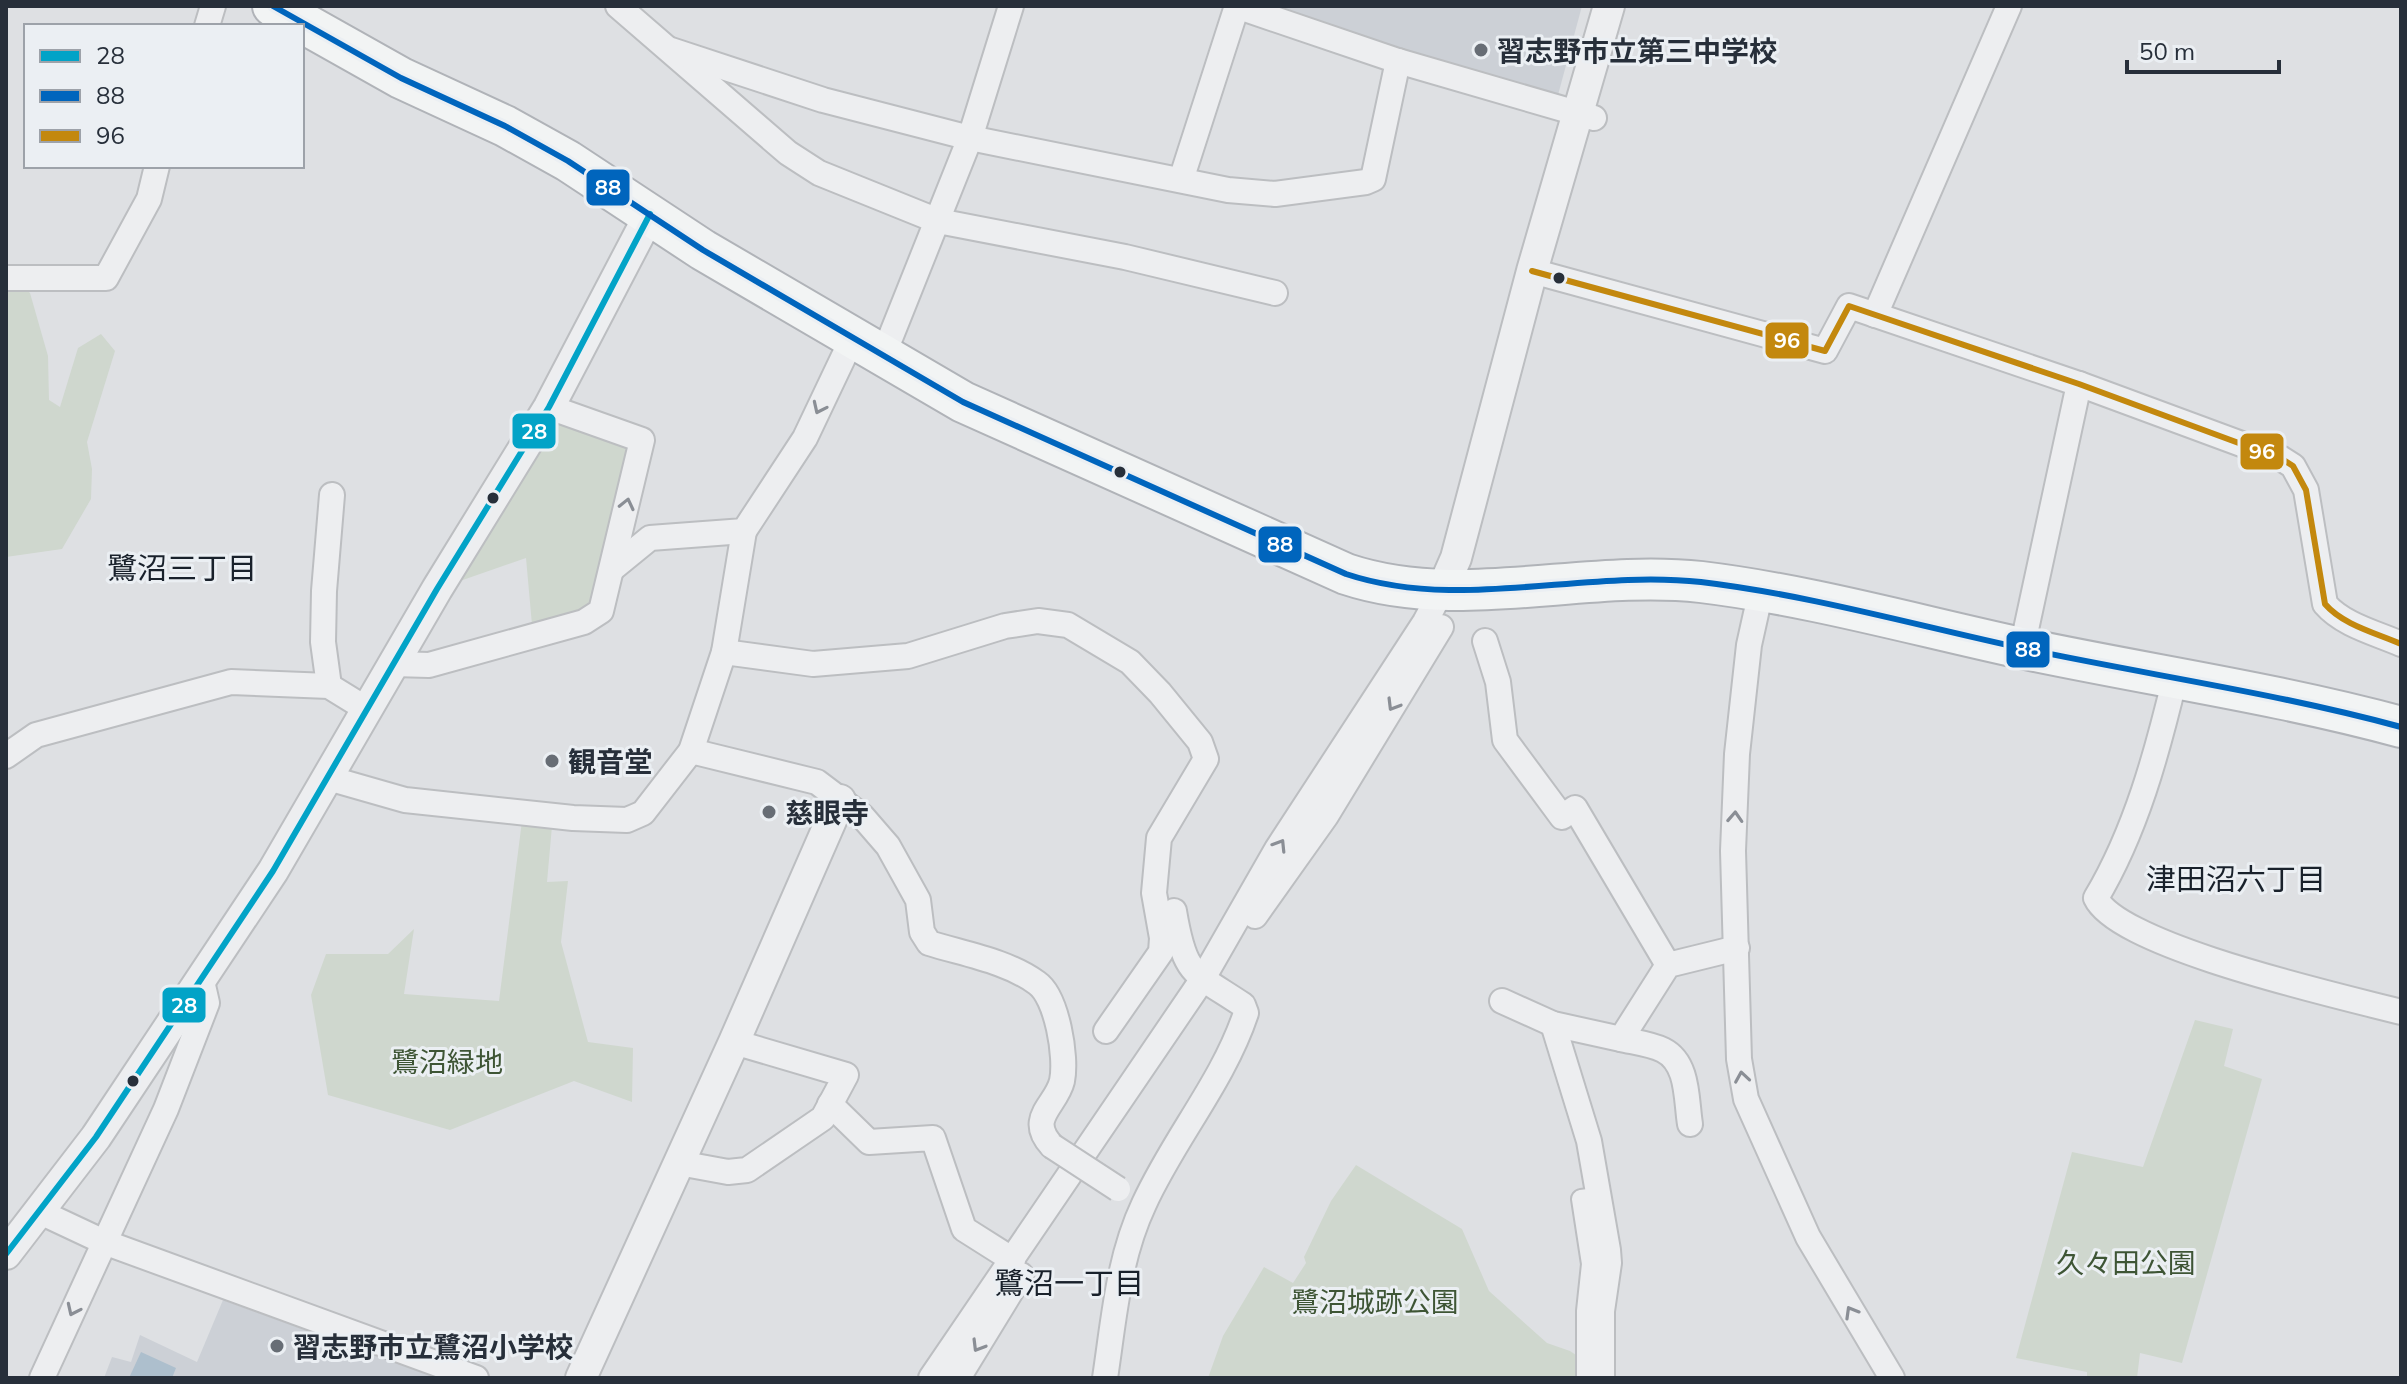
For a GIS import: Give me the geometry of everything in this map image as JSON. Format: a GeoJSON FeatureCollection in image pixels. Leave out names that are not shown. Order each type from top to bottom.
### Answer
{"type":"FeatureCollection","features":[{"type":"Feature","properties":{"kind":"highway"},"geometry":{"type":"LineString","coordinates":[[273,6],[401,78],[505,126],[568,161],[703,250],[963,402],[1346,574],[1411,589],[1451,590],[1651,579],[1761,591],[2022,648],[2347,712],[2401,727]]}},
{"type":"Feature","properties":{"kind":"street"},"geometry":{"type":"LineString","coordinates":[[618,6],[788,153],[819,173],[938,221],[1125,257],[1275,293]]}},
{"type":"Feature","properties":{"kind":"street"},"geometry":{"type":"LineString","coordinates":[[328,778],[405,800],[573,818],[627,820],[643,813],[691,751],[724,652],[744,531],[868,347],[938,221],[970,138],[1011,6]]}},
{"type":"Feature","properties":{"kind":"street"},"geometry":{"type":"LineString","coordinates":[[1181,180],[1236,6],[1398,61],[1586,115]]}},
{"type":"Feature","properties":{"kind":"street"},"geometry":{"type":"LineString","coordinates":[[931,1378],[1326,816],[1443,624],[1451,590],[1474,557],[1540,273],[1586,115],[1609,6]]}},
{"type":"Feature","properties":{"kind":"street"},"geometry":{"type":"LineString","coordinates":[[1586,115],[1627,6]]}},
{"type":"Feature","properties":{"kind":"street"},"geometry":{"type":"LineString","coordinates":[[1875,315],[2009,6]]}},
{"type":"Feature","properties":{"kind":"street"},"geometry":{"type":"LineString","coordinates":[[671,50],[823,100],[970,138],[1228,190],[1275,194],[1373,179],[1398,61]]}},
{"type":"Feature","properties":{"kind":"street"},"geometry":{"type":"LineString","coordinates":[[6,278],[106,278],[149,199],[157,168]]}},
{"type":"Feature","properties":{"kind":"street"},"geometry":{"type":"LineString","coordinates":[[10,1240],[38,1211],[96,1137],[273,871],[393,664],[549,407],[650,214]]}},
{"type":"Feature","properties":{"kind":"street"},"geometry":{"type":"LineString","coordinates":[[1540,273],[1825,351],[1849,306],[2079,384],[2282,459],[2293,466],[2306,490],[2325,604],[2331,612],[2346,620],[2401,644]]}},
{"type":"Feature","properties":{"kind":"street"},"geometry":{"type":"LineString","coordinates":[[2022,648],[2079,384]]}},
{"type":"Feature","properties":{"kind":"street"},"geometry":{"type":"LineString","coordinates":[[393,664],[429,665],[584,622],[601,611],[642,440],[549,407]]}},
{"type":"Feature","properties":{"kind":"street"},"geometry":{"type":"LineString","coordinates":[[329,686],[323,642],[332,495]]}},
{"type":"Feature","properties":{"kind":"street"},"geometry":{"type":"LineString","coordinates":[[612,569],[650,538],[744,531]]}},
{"type":"Feature","properties":{"kind":"street"},"geometry":{"type":"LineString","coordinates":[[1761,591],[1749,645],[1737,754],[1733,851],[1739,1059],[1746,1099],[1808,1237],[1892,1378]]}},
{"type":"Feature","properties":{"kind":"street"},"geometry":{"type":"LineString","coordinates":[[724,652],[813,664],[908,656],[1005,626],[1038,621],[1068,625],[1130,662],[1200,742],[1206,759],[1159,838],[1154,893],[1162,938],[1161,952],[1106,1031]]}},
{"type":"Feature","properties":{"kind":"street"},"geometry":{"type":"LineString","coordinates":[[1485,641],[1498,682],[1505,740],[1562,817],[1575,808],[1668,965]]}},
{"type":"Feature","properties":{"kind":"street"},"geometry":{"type":"LineString","coordinates":[[2175,678],[2142,797],[2113,870],[2096,898],[2101,908],[2131,928],[2172,946],[2293,984],[2401,1012]]}},
{"type":"Feature","properties":{"kind":"street"},"geometry":{"type":"LineString","coordinates":[[6,756],[36,735],[231,682],[329,686],[368,710]]}},
{"type":"Feature","properties":{"kind":"street"},"geometry":{"type":"LineString","coordinates":[[691,751],[817,782],[862,816],[888,846],[918,900],[922,932],[929,943],[1022,972],[1041,985],[1049,997],[1058,1025],[1062,1080],[1045,1110],[1042,1123],[1044,1137],[1052,1146],[1143,1205]]}},
{"type":"Feature","properties":{"kind":"street"},"geometry":{"type":"LineString","coordinates":[[581,1378],[840,800]]}},
{"type":"Feature","properties":{"kind":"street"},"geometry":{"type":"LineString","coordinates":[[1105,1378],[1124,1256],[1143,1205],[1217,1079],[1246,1013],[1243,1005],[1206,983],[1192,970],[1180,946],[1170,894],[1154,893]]}},
{"type":"Feature","properties":{"kind":"street"},"geometry":{"type":"LineString","coordinates":[[1621,1039],[1668,965],[1737,948]]}},
{"type":"Feature","properties":{"kind":"street"},"geometry":{"type":"LineString","coordinates":[[42,1378],[166,1109],[207,1003],[202,981]]}},
{"type":"Feature","properties":{"kind":"street"},"geometry":{"type":"LineString","coordinates":[[958,1378],[1206,983]]}},
{"type":"Feature","properties":{"kind":"street"},"geometry":{"type":"LineString","coordinates":[[1502,1001],[1553,1024],[1664,1050],[1682,1069],[1690,1124]]}},
{"type":"Feature","properties":{"kind":"street"},"geometry":{"type":"LineString","coordinates":[[1553,1024],[1589,1141],[1609,1263],[1602,1311],[1602,1378]]}},
{"type":"Feature","properties":{"kind":"street"},"geometry":{"type":"LineString","coordinates":[[679,1163],[728,1172],[747,1170],[823,1118],[846,1075],[734,1042]]}},
{"type":"Feature","properties":{"kind":"street"},"geometry":{"type":"LineString","coordinates":[[830,1104],[869,1142],[933,1138],[964,1229],[1013,1260]]}},
{"type":"Feature","properties":{"kind":"street"},"geometry":{"type":"LineString","coordinates":[[1586,1378],[1586,1311],[1591,1264],[1581,1199],[1597,1197]]}},
{"type":"Feature","properties":{"kind":"street"},"geometry":{"type":"LineString","coordinates":[[38,1211],[104,1242],[476,1378]]}},
{"type":"Feature","properties":{"kind":"shaded area","name":"習志野市立第三中学校"},"geometry":{"type":"Polygon","coordinates":[[[1252,6],[1582,6],[1558,95],[1252,6]]]}},
{"type":"Feature","properties":{"kind":"shaded area","name":"習志野市立鷺沼小学校"},"geometry":{"type":"Polygon","coordinates":[[[223,1300],[437,1378],[104,1378],[112,1357],[131,1362],[140,1335],[197,1362],[223,1300]]]}},
{"type":"Feature","properties":{"kind":"green space"},"geometry":{"type":"Polygon","coordinates":[[[6,284],[21,285],[30,293],[48,356],[49,400],[60,407],[78,348],[101,334],[115,351],[87,442],[92,469],[91,499],[62,549],[6,557],[6,284]]]}},
{"type":"Feature","properties":{"kind":"green space"},"geometry":{"type":"Polygon","coordinates":[[[549,407],[642,440],[601,611],[533,636],[526,558],[437,589],[549,407]]]}},
{"type":"Feature","properties":{"kind":"green space","name":"鷺沼緑地"},"geometry":{"type":"Polygon","coordinates":[[[522,821],[552,826],[547,882],[568,881],[561,942],[588,1042],[633,1048],[632,1102],[574,1081],[450,1130],[328,1095],[311,995],[326,954],[388,954],[414,929],[404,994],[499,1001],[522,821]]]}},
{"type":"Feature","properties":{"kind":"green space","name":"久々田公園"},"geometry":{"type":"Polygon","coordinates":[[[2195,1020],[2233,1029],[2224,1066],[2262,1079],[2182,1363],[2140,1353],[2137,1378],[2087,1378],[2087,1372],[2016,1358],[2072,1152],[2143,1167],[2195,1020]]]}},
{"type":"Feature","properties":{"kind":"green space","name":"鷺沼城跡公園"},"geometry":{"type":"Polygon","coordinates":[[[1356,1165],[1462,1229],[1489,1291],[1547,1343],[1570,1351],[1594,1367],[1594,1378],[1208,1378],[1223,1336],[1264,1267],[1293,1283],[1306,1263],[1304,1257],[1331,1201],[1356,1165]]]}},
{"type":"Feature","properties":{"kind":"water"},"geometry":{"type":"Polygon","coordinates":[[[141,1352],[176,1368],[172,1378],[129,1378],[141,1352]]]}},
{"type":"Feature","properties":{"kind":"transit line","name":"88"},"geometry":{"type":"LineString","coordinates":[[273,6],[401,78],[505,126],[568,161],[703,250],[963,402],[1346,574],[1389,585],[1477,590],[1657,579],[1701,582],[1822,603],[2021,648],[2307,704],[2401,727]]}},
{"type":"Feature","properties":{"kind":"transit line","name":"28"},"geometry":{"type":"LineString","coordinates":[[6,1254],[96,1137],[273,871],[437,589],[549,407],[650,214]]}},
{"type":"Feature","properties":{"kind":"transit line","name":"96"},"geometry":{"type":"LineString","coordinates":[[1532,271],[1825,351],[1849,306],[2079,384],[2282,459],[2293,466],[2306,490],[2325,604],[2350,623],[2401,644]]}},
{"type":"Feature","properties":{"kind":"place","name":"習志野市立第三中学校"},"geometry":{"type":"Point","coordinates":[1481,50]}},
{"type":"Feature","properties":{"kind":"place","name":"観音堂"},"geometry":{"type":"Point","coordinates":[552,761]}},
{"type":"Feature","properties":{"kind":"place","name":"慈眼寺"},"geometry":{"type":"Point","coordinates":[769,812]}},
{"type":"Feature","properties":{"kind":"place","name":"習志野市立鷺沼小学校"},"geometry":{"type":"Point","coordinates":[277,1346]}},
{"type":"Feature","properties":{"kind":"district","name":"鷺沼三丁目"},"geometry":{"type":"Point","coordinates":[182,568]}},
{"type":"Feature","properties":{"kind":"district","name":"津田沼六丁目"},"geometry":{"type":"Point","coordinates":[2236,879]}},
{"type":"Feature","properties":{"kind":"district","name":"鷺沼一丁目"},"geometry":{"type":"Point","coordinates":[1069,1283]}}]}
